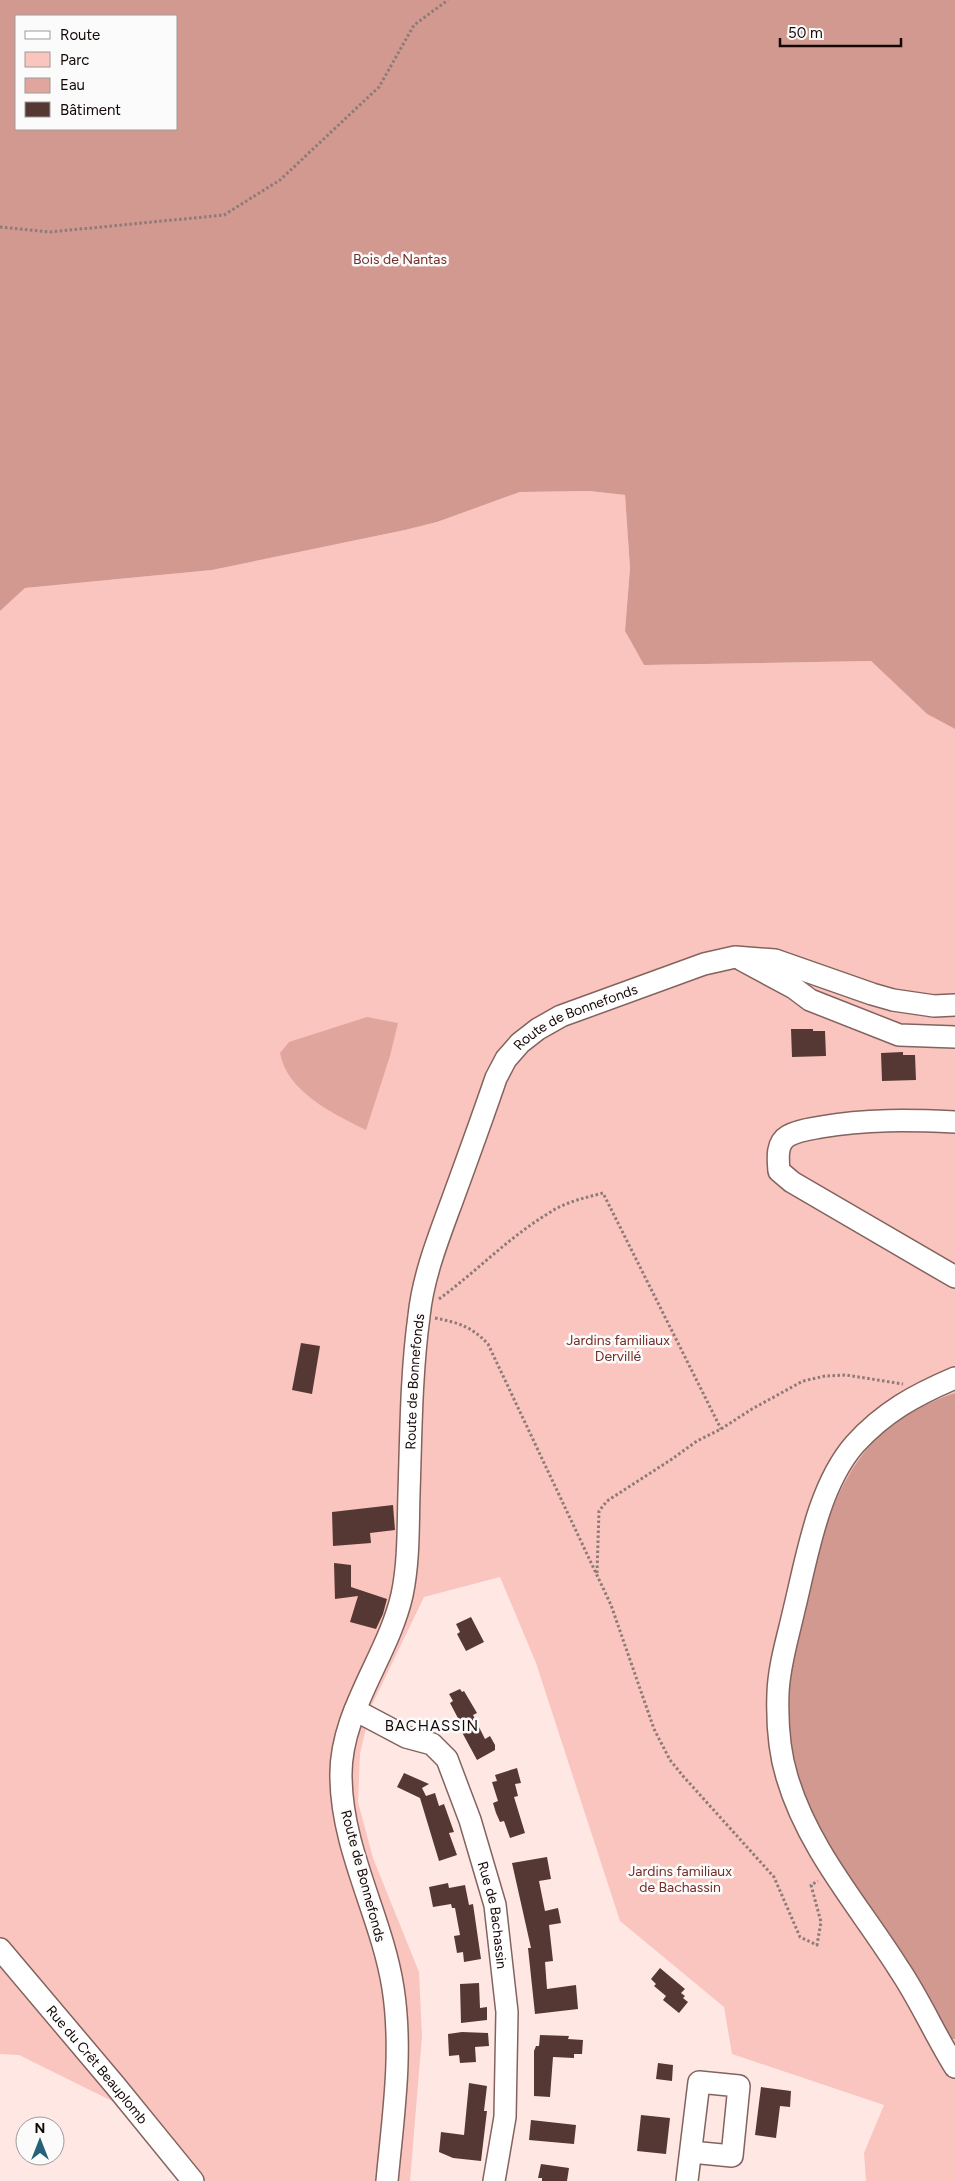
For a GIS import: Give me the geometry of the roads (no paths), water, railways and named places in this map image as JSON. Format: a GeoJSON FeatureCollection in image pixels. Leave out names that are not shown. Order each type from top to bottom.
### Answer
{"type":"FeatureCollection","features":[{"type":"Feature","properties":{"kind":"street","name":"Route de Bonnefonds"},"geometry":{"type":"LineString","coordinates":[[387,2181],[398,2069],[397,2027],[390,1978],[353,1851],[344,1808],[340,1777],[343,1744],[355,1710],[382,1650],[402,1597],[407,1553],[414,1374],[419,1314],[426,1278],[436,1244],[496,1078],[506,1059],[520,1043],[538,1029],[561,1016],[704,964],[735,957],[775,960],[893,1000],[934,1006],[955,1005]]}},
{"type":"Feature","properties":{"kind":"street"},"geometry":{"type":"LineString","coordinates":[[735,957],[794,988],[810,1000],[899,1035],[955,1037]]}},
{"type":"Feature","properties":{"kind":"street"},"geometry":{"type":"LineString","coordinates":[[955,1122],[903,1120],[850,1122],[802,1130],[786,1137],[777,1153],[779,1171],[792,1182],[955,1277]]}},
{"type":"Feature","properties":{"kind":"street"},"geometry":{"type":"LineString","coordinates":[[955,1378],[900,1404],[876,1423],[854,1446],[836,1472],[818,1514],[781,1668],[778,1716],[787,1776],[796,1804],[833,1871],[900,1969],[955,2067]]}},
{"type":"Feature","properties":{"kind":"street","name":"Rue de Bachassin"},"geometry":{"type":"LineString","coordinates":[[355,1710],[406,1737],[432,1744],[448,1759],[470,1820],[495,1905],[507,2012],[505,2117],[494,2181]]}},
{"type":"Feature","properties":{"kind":"street","name":"Rue du Crêt Beauplomb"},"geometry":{"type":"LineString","coordinates":[[0,1949],[193,2181]]}},
{"type":"Feature","properties":{"kind":"street"},"geometry":{"type":"LineString","coordinates":[[687,2181],[691,2152]]}},
{"type":"Feature","properties":{"kind":"water"},"geometry":{"type":"Polygon","coordinates":[[[367,1017],[398,1023],[390,1056],[366,1130],[327,1109],[302,1090],[284,1067],[280,1053],[289,1042],[367,1017]]]}},
{"type":"Feature","properties":{"kind":"district","name":"BACHASSIN"},"geometry":{"type":"Point","coordinates":[432,1726]}},
{"type":"Feature","properties":{"kind":"park label","name":"Bois de Nantas"},"geometry":{"type":"Point","coordinates":[400,259]}},
{"type":"Feature","properties":{"kind":"park label","name":"Jardins familiaux Dervillé"},"geometry":{"type":"Point","coordinates":[618,1348]}},
{"type":"Feature","properties":{"kind":"park label","name":"Jardins familiaux de Bachassin"},"geometry":{"type":"Point","coordinates":[680,1879]}}]}
